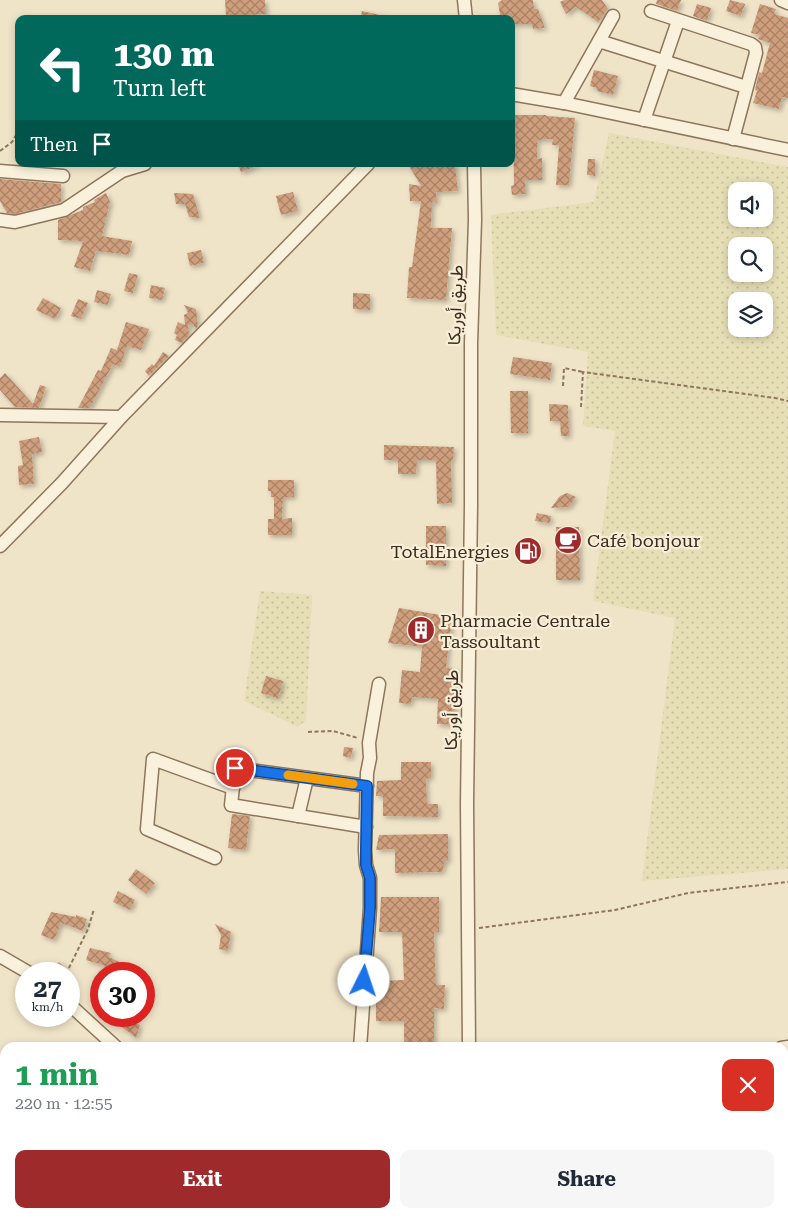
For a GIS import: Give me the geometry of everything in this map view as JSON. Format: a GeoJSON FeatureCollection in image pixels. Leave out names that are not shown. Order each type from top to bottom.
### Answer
{"type":"FeatureCollection","features":[{"type":"Feature","properties":{"kind":"street"},"geometry":{"type":"LineString","coordinates":[[464,0],[466,15]]}},
{"type":"Feature","properties":{"kind":"street"},"geometry":{"type":"LineString","coordinates":[[782,0],[788,3]]}},
{"type":"Feature","properties":{"kind":"street"},"geometry":{"type":"LineString","coordinates":[[652,11],[753,45],[756,53],[733,138]]}},
{"type":"Feature","properties":{"kind":"street"},"geometry":{"type":"LineString","coordinates":[[564,103],[613,16]]}},
{"type":"Feature","properties":{"kind":"street"},"geometry":{"type":"LineString","coordinates":[[644,120],[666,61],[678,21]]}},
{"type":"Feature","properties":{"kind":"street"},"geometry":{"type":"LineString","coordinates":[[599,41],[746,87]]}},
{"type":"Feature","properties":{"kind":"street"},"geometry":{"type":"LineString","coordinates":[[515,95],[564,103],[788,150]]}},
{"type":"Feature","properties":{"kind":"street"},"geometry":{"type":"LineString","coordinates":[[0,220],[15,222],[64,210],[122,172],[136,167]]}},
{"type":"Feature","properties":{"kind":"street"},"geometry":{"type":"LineString","coordinates":[[0,546],[62,483],[121,417],[365,167]]}},
{"type":"Feature","properties":{"kind":"street","name":"طريق أوريكا"},"geometry":{"type":"LineString","coordinates":[[469,1042],[471,344],[475,220],[474,167]]}},
{"type":"Feature","properties":{"kind":"street"},"geometry":{"type":"LineString","coordinates":[[0,171],[63,176]]}},
{"type":"Feature","properties":{"kind":"street"},"geometry":{"type":"LineString","coordinates":[[0,415],[121,417]]}},
{"type":"Feature","properties":{"kind":"street"},"geometry":{"type":"LineString","coordinates":[[360,1042],[370,908],[370,878],[366,865],[369,743],[379,684]]}},
{"type":"Feature","properties":{"kind":"street"},"geometry":{"type":"LineString","coordinates":[[215,858],[147,829],[153,759],[233,788]]}},
{"type":"Feature","properties":{"kind":"street"},"geometry":{"type":"LineString","coordinates":[[366,827],[231,805],[235,768],[367,786]]}},
{"type":"Feature","properties":{"kind":"street"},"geometry":{"type":"LineString","coordinates":[[298,816],[307,778]]}},
{"type":"Feature","properties":{"kind":"street"},"geometry":{"type":"LineString","coordinates":[[0,956],[15,965]]}},
{"type":"Feature","properties":{"kind":"street"},"geometry":{"type":"LineString","coordinates":[[80,1014],[110,1042]]}},
{"type":"Feature","properties":{"kind":"path"},"geometry":{"type":"LineString","coordinates":[[0,150],[12,142],[15,137]]}},
{"type":"Feature","properties":{"kind":"path"},"geometry":{"type":"LineString","coordinates":[[563,386],[564,368],[788,401]]}},
{"type":"Feature","properties":{"kind":"path"},"geometry":{"type":"LineString","coordinates":[[581,407],[582,372]]}},
{"type":"Feature","properties":{"kind":"path"},"geometry":{"type":"LineString","coordinates":[[308,732],[333,731],[369,743]]}},
{"type":"Feature","properties":{"kind":"path"},"geometry":{"type":"LineString","coordinates":[[468,929],[615,910],[688,893],[788,882]]}},
{"type":"Feature","properties":{"kind":"path"},"geometry":{"type":"LineString","coordinates":[[72,962],[88,929],[94,908]]}},
{"type":"Feature","properties":{"kind":"shaded area"},"geometry":{"type":"Polygon","coordinates":[[[609,133],[788,167],[788,869],[642,881],[675,618],[593,601],[615,431],[583,426],[588,352],[496,335],[491,215],[594,202],[609,133]]]}},
{"type":"Feature","properties":{"kind":"shaded area"},"geometry":{"type":"Polygon","coordinates":[[[260,591],[312,595],[306,720],[298,727],[244,701],[260,591]]]}},
{"type":"Feature","properties":{"kind":"building"},"geometry":{"type":"Polygon","coordinates":[[[225,0],[265,0],[266,14],[226,15],[225,0]]]}},
{"type":"Feature","properties":{"kind":"building"},"geometry":{"type":"Polygon","coordinates":[[[502,0],[533,0],[534,9],[538,9],[545,28],[533,29],[532,24],[515,24],[515,15],[500,15],[498,3],[502,0]]]}},
{"type":"Feature","properties":{"kind":"building"},"geometry":{"type":"Polygon","coordinates":[[[564,0],[602,0],[608,9],[598,22],[576,7],[566,14],[560,2],[564,0]]]}},
{"type":"Feature","properties":{"kind":"building"},"geometry":{"type":"Polygon","coordinates":[[[657,0],[681,0],[677,11],[656,4],[657,0]]]}},
{"type":"Feature","properties":{"kind":"building"},"geometry":{"type":"Polygon","coordinates":[[[730,0],[745,4],[741,16],[726,11],[730,0]]]}},
{"type":"Feature","properties":{"kind":"building"},"geometry":{"type":"Polygon","coordinates":[[[697,4],[711,8],[707,21],[693,16],[697,4]]]}},
{"type":"Feature","properties":{"kind":"building"},"geometry":{"type":"Polygon","coordinates":[[[760,4],[776,9],[774,14],[788,18],[788,98],[782,97],[779,109],[753,103],[757,91],[755,90],[759,72],[762,73],[770,43],[758,39],[760,35],[751,33],[760,4]]]}},
{"type":"Feature","properties":{"kind":"building"},"geometry":{"type":"Polygon","coordinates":[[[362,11],[380,15],[361,15],[362,11]]]}},
{"type":"Feature","properties":{"kind":"building"},"geometry":{"type":"Polygon","coordinates":[[[594,70],[618,76],[613,95],[597,91],[597,88],[590,86],[594,70]]]}},
{"type":"Feature","properties":{"kind":"building"},"geometry":{"type":"Polygon","coordinates":[[[515,115],[546,115],[575,118],[569,185],[556,185],[559,145],[552,145],[553,139],[537,140],[537,159],[542,158],[542,180],[525,180],[526,194],[512,195],[511,186],[514,185],[515,115]]]}},
{"type":"Feature","properties":{"kind":"building"},"geometry":{"type":"Polygon","coordinates":[[[588,159],[595,159],[595,176],[587,175],[588,159]]]}},
{"type":"Feature","properties":{"kind":"building"},"geometry":{"type":"Polygon","coordinates":[[[239,167],[254,167],[241,172],[239,167]]]}},
{"type":"Feature","properties":{"kind":"building"},"geometry":{"type":"Polygon","coordinates":[[[410,167],[455,167],[458,191],[436,192],[437,203],[432,202],[431,228],[452,228],[446,300],[407,298],[409,267],[412,267],[421,201],[410,201],[409,184],[421,186],[410,167]]]}},
{"type":"Feature","properties":{"kind":"building"},"geometry":{"type":"Polygon","coordinates":[[[0,179],[61,184],[61,202],[15,214],[7,213],[0,201],[0,179]]]}},
{"type":"Feature","properties":{"kind":"building"},"geometry":{"type":"Polygon","coordinates":[[[293,192],[298,211],[281,215],[276,196],[293,192]]]}},
{"type":"Feature","properties":{"kind":"building"},"geometry":{"type":"Polygon","coordinates":[[[106,193],[110,202],[102,236],[132,241],[129,255],[96,251],[90,271],[74,267],[83,241],[58,240],[58,220],[83,210],[83,207],[95,202],[94,200],[106,193]]]}},
{"type":"Feature","properties":{"kind":"building"},"geometry":{"type":"Polygon","coordinates":[[[174,193],[193,194],[200,218],[189,217],[185,204],[176,204],[174,193]]]}},
{"type":"Feature","properties":{"kind":"building"},"geometry":{"type":"Polygon","coordinates":[[[201,250],[204,263],[190,266],[187,253],[201,250]]]}},
{"type":"Feature","properties":{"kind":"building"},"geometry":{"type":"Polygon","coordinates":[[[129,273],[138,275],[133,293],[124,291],[129,273]]]}},
{"type":"Feature","properties":{"kind":"building"},"geometry":{"type":"Polygon","coordinates":[[[151,285],[165,288],[162,300],[149,298],[151,285]]]}},
{"type":"Feature","properties":{"kind":"building"},"geometry":{"type":"Polygon","coordinates":[[[97,290],[111,294],[108,305],[94,302],[97,290]]]}},
{"type":"Feature","properties":{"kind":"building"},"geometry":{"type":"Polygon","coordinates":[[[353,293],[370,294],[370,310],[353,309],[353,293]]]}},
{"type":"Feature","properties":{"kind":"building"},"geometry":{"type":"Polygon","coordinates":[[[43,298],[61,308],[55,319],[36,310],[43,298]]]}},
{"type":"Feature","properties":{"kind":"building"},"geometry":{"type":"Polygon","coordinates":[[[78,299],[88,303],[81,319],[71,316],[78,299]]]}},
{"type":"Feature","properties":{"kind":"building"},"geometry":{"type":"Polygon","coordinates":[[[184,305],[196,309],[198,326],[196,329],[193,324],[188,326],[189,335],[182,343],[175,340],[177,335],[174,333],[178,322],[185,325],[184,315],[188,313],[184,305]]]}},
{"type":"Feature","properties":{"kind":"building"},"geometry":{"type":"Polygon","coordinates":[[[126,322],[149,329],[141,350],[127,346],[120,367],[113,364],[90,408],[78,408],[98,370],[101,371],[111,348],[117,350],[126,322]]]}},
{"type":"Feature","properties":{"kind":"building"},"geometry":{"type":"Polygon","coordinates":[[[163,352],[169,356],[149,376],[145,371],[152,364],[154,366],[163,352]]]}},
{"type":"Feature","properties":{"kind":"building"},"geometry":{"type":"Polygon","coordinates":[[[513,357],[552,363],[550,380],[510,374],[513,357]]]}},
{"type":"Feature","properties":{"kind":"building"},"geometry":{"type":"Polygon","coordinates":[[[5,373],[33,404],[40,385],[46,387],[39,408],[15,407],[0,390],[0,378],[5,373]]]}},
{"type":"Feature","properties":{"kind":"building"},"geometry":{"type":"Polygon","coordinates":[[[510,391],[528,391],[528,433],[511,433],[510,391]]]}},
{"type":"Feature","properties":{"kind":"building"},"geometry":{"type":"Polygon","coordinates":[[[549,404],[568,405],[569,436],[561,436],[560,421],[550,421],[549,404]]]}},
{"type":"Feature","properties":{"kind":"building"},"geometry":{"type":"Polygon","coordinates":[[[39,437],[42,452],[32,454],[34,484],[19,485],[18,466],[23,465],[19,441],[39,437]]]}},
{"type":"Feature","properties":{"kind":"building"},"geometry":{"type":"Polygon","coordinates":[[[384,445],[454,447],[453,460],[451,460],[452,503],[437,504],[436,460],[417,460],[416,474],[398,474],[398,460],[384,460],[384,445]]]}},
{"type":"Feature","properties":{"kind":"building"},"geometry":{"type":"Polygon","coordinates":[[[268,480],[294,480],[294,497],[283,497],[282,519],[292,518],[292,535],[268,535],[268,519],[274,519],[274,497],[271,497],[271,491],[268,491],[268,480]]]}},
{"type":"Feature","properties":{"kind":"building"},"geometry":{"type":"Polygon","coordinates":[[[567,493],[576,497],[569,507],[551,508],[560,496],[567,493]]]}},
{"type":"Feature","properties":{"kind":"building"},"geometry":{"type":"Polygon","coordinates":[[[537,513],[551,516],[550,523],[535,521],[537,513]]]}},
{"type":"Feature","properties":{"kind":"building"},"geometry":{"type":"Polygon","coordinates":[[[426,526],[446,526],[446,566],[426,565],[426,526]]]}},
{"type":"Feature","properties":{"kind":"building"},"geometry":{"type":"Polygon","coordinates":[[[556,527],[579,527],[580,580],[556,580],[556,527]]]}},
{"type":"Feature","properties":{"kind":"building"},"geometry":{"type":"Polygon","coordinates":[[[517,543],[540,544],[540,556],[517,556],[517,543]]]}},
{"type":"Feature","properties":{"kind":"building"},"geometry":{"type":"Polygon","coordinates":[[[399,608],[452,617],[446,668],[457,669],[455,725],[437,724],[438,699],[412,697],[411,704],[399,703],[402,670],[420,672],[422,647],[388,643],[399,608]]]}},
{"type":"Feature","properties":{"kind":"building"},"geometry":{"type":"Polygon","coordinates":[[[266,676],[283,681],[278,698],[261,693],[266,676]]]}},
{"type":"Feature","properties":{"kind":"building"},"geometry":{"type":"Polygon","coordinates":[[[344,747],[353,748],[351,758],[343,756],[344,747]]]}},
{"type":"Feature","properties":{"kind":"building"},"geometry":{"type":"Polygon","coordinates":[[[401,762],[431,762],[431,778],[426,778],[427,804],[438,804],[438,817],[383,816],[383,796],[376,796],[377,781],[401,780],[401,762]]]}},
{"type":"Feature","properties":{"kind":"building"},"geometry":{"type":"Polygon","coordinates":[[[232,814],[250,816],[246,850],[228,848],[232,814]]]}},
{"type":"Feature","properties":{"kind":"building"},"geometry":{"type":"Polygon","coordinates":[[[448,834],[448,861],[444,862],[443,871],[440,872],[395,873],[395,849],[376,850],[379,835],[448,834]]]}},
{"type":"Feature","properties":{"kind":"building"},"geometry":{"type":"Polygon","coordinates":[[[136,869],[155,883],[146,894],[128,880],[136,869]]]}},
{"type":"Feature","properties":{"kind":"building"},"geometry":{"type":"Polygon","coordinates":[[[118,891],[135,900],[130,910],[113,902],[118,891]]]}},
{"type":"Feature","properties":{"kind":"building"},"geometry":{"type":"Polygon","coordinates":[[[381,897],[439,897],[439,932],[434,932],[436,985],[445,985],[444,1009],[434,1008],[434,1042],[404,1042],[404,1021],[376,1021],[376,988],[382,988],[382,981],[404,980],[402,932],[379,932],[381,897]]]}},
{"type":"Feature","properties":{"kind":"building"},"geometry":{"type":"Polygon","coordinates":[[[51,912],[76,917],[76,915],[87,919],[83,931],[61,923],[54,940],[41,935],[51,912]]]}},
{"type":"Feature","properties":{"kind":"building"},"geometry":{"type":"Polygon","coordinates":[[[215,924],[231,932],[228,951],[219,949],[221,935],[215,924]]]}},
{"type":"Feature","properties":{"kind":"building"},"geometry":{"type":"Polygon","coordinates":[[[90,948],[111,953],[109,957],[119,962],[93,962],[86,960],[90,948]]]}},
{"type":"Feature","properties":{"kind":"building"},"geometry":{"type":"Polygon","coordinates":[[[122,1027],[139,1027],[136,1038],[122,1027]]]}},
{"type":"Feature","properties":{"kind":"slow traffic"},"geometry":{"type":"LineString","coordinates":[[288,775],[353,784]]}},
{"type":"Feature","properties":{"kind":"place","name":"Café bonjour"},"geometry":{"type":"Point","coordinates":[568,540]}},
{"type":"Feature","properties":{"kind":"place","name":"TotalEnergies"},"geometry":{"type":"Point","coordinates":[528,551]}},
{"type":"Feature","properties":{"kind":"place","name":"Pharmacie Centrale Tassoultant"},"geometry":{"type":"Point","coordinates":[421,630]}},
{"type":"Feature","properties":{"kind":"route"},"geometry":{"type":"LineString","coordinates":[[235,768],[367,786],[366,865],[370,878],[370,908],[364,981]]}}]}
